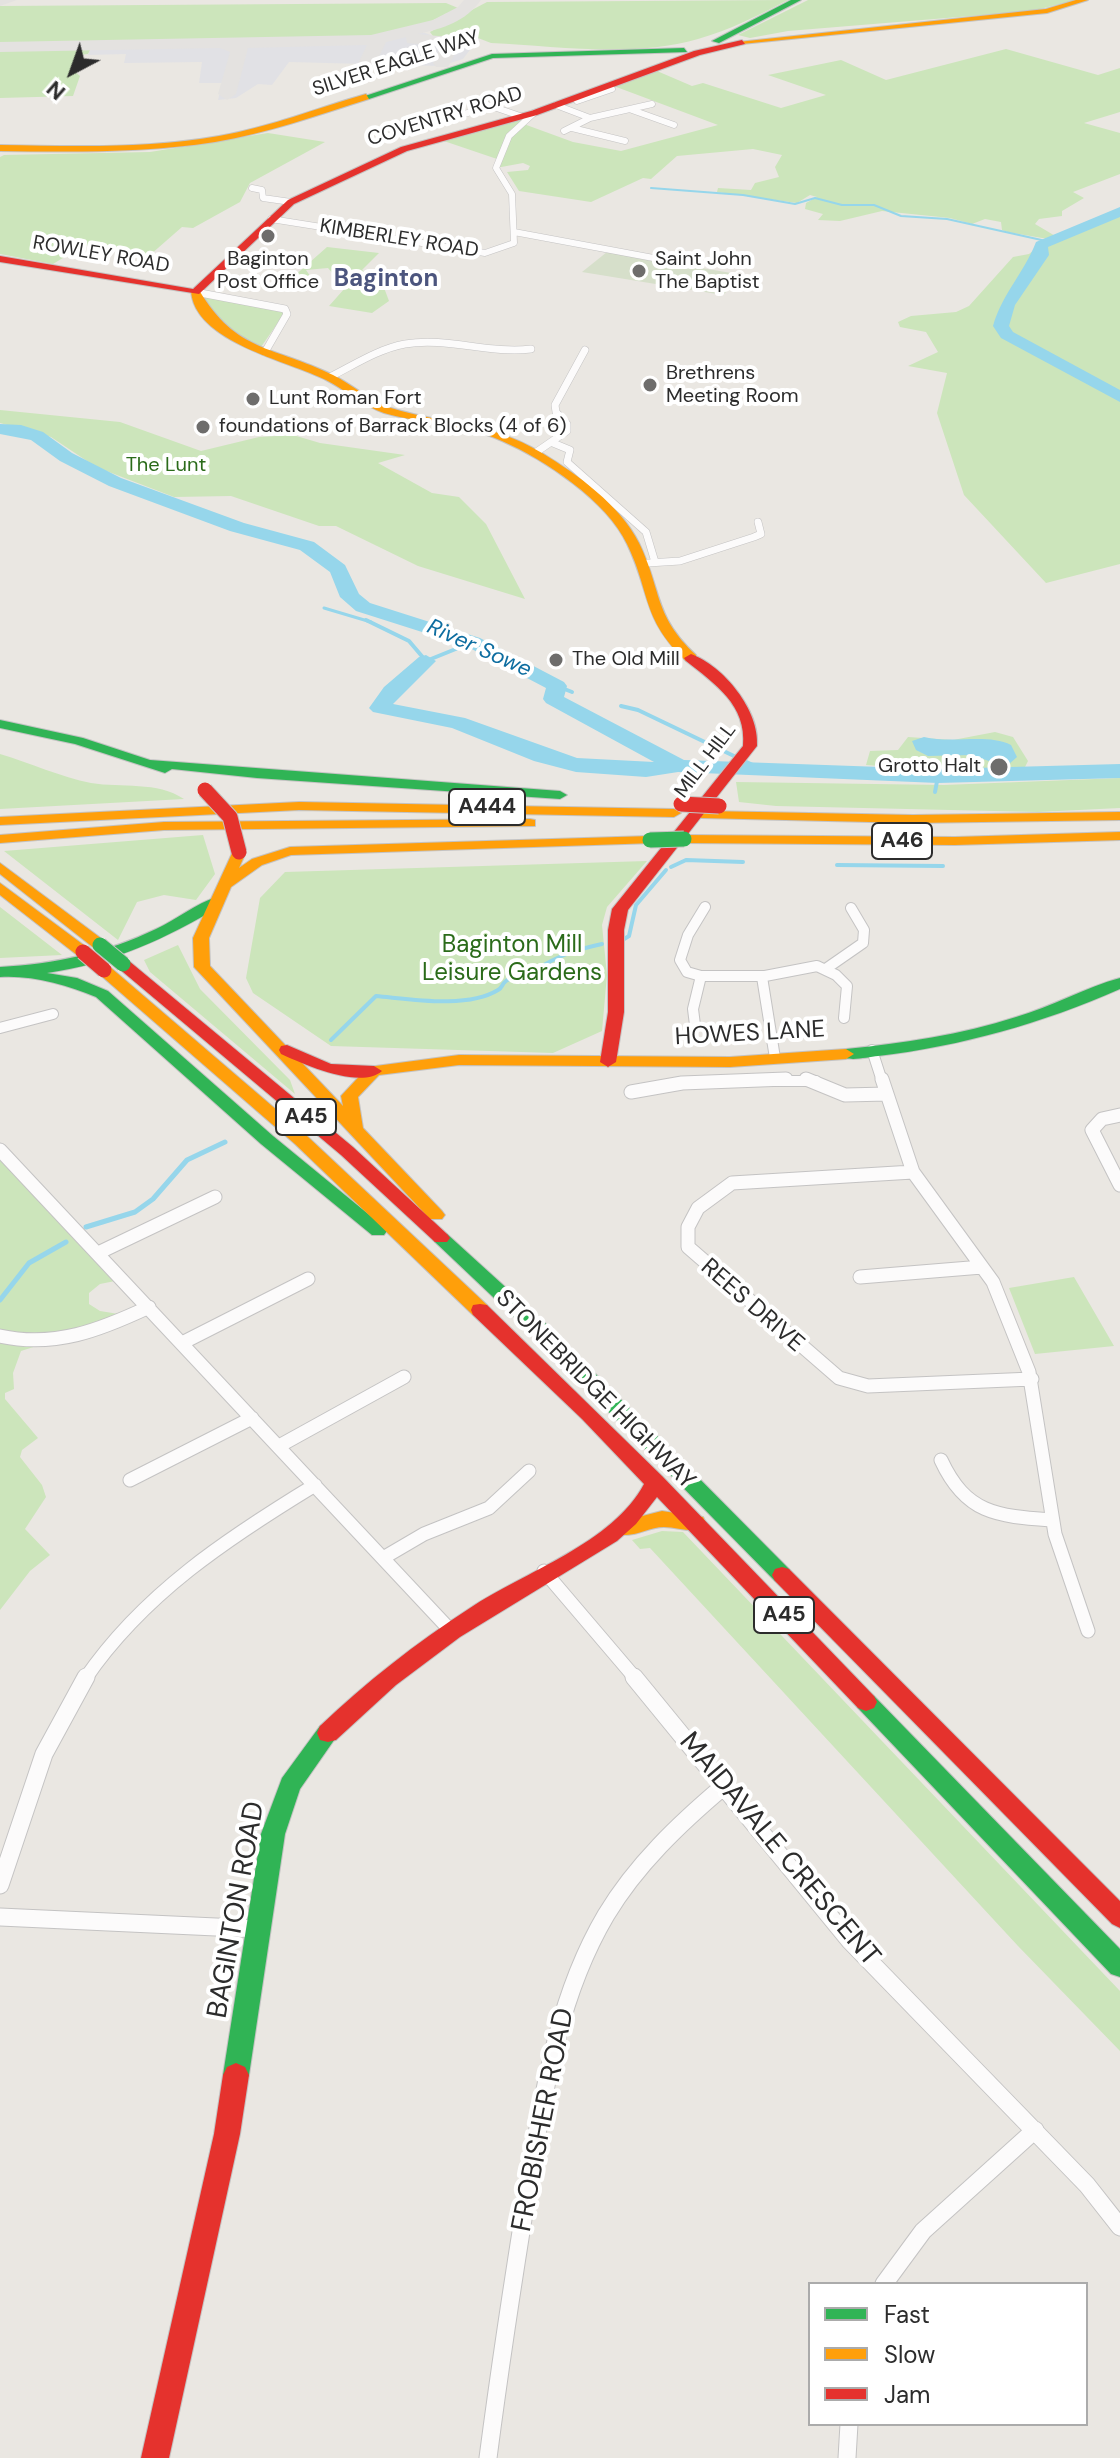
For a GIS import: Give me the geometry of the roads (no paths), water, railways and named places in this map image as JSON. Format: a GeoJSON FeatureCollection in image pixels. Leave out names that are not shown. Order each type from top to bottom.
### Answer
{"type":"FeatureCollection","features":[{"type":"Feature","properties":{"kind":"main road","name":"SILVER EAGLE WAY"},"geometry":{"type":"LineString","coordinates":[[0,148],[99,150],[197,142],[279,125],[483,58],[524,52],[638,53],[679,50],[712,43],[797,0]]}},
{"type":"Feature","properties":{"kind":"main road","name":"COVENTRY ROAD"},"geometry":{"type":"LineString","coordinates":[[195,292],[291,202],[391,153],[589,95],[697,53],[786,34],[1047,11],[1084,0]]}},
{"type":"Feature","properties":{"kind":"main road"},"geometry":{"type":"LineString","coordinates":[[638,53],[644,60],[661,65]]}},
{"type":"Feature","properties":{"kind":"main road","name":"ROWLEY ROAD"},"geometry":{"type":"LineString","coordinates":[[0,259],[195,292]]}},
{"type":"Feature","properties":{"kind":"main road"},"geometry":{"type":"LineString","coordinates":[[195,292],[199,308],[217,327],[265,352],[330,377],[382,408],[469,425],[535,453]]}},
{"type":"Feature","properties":{"kind":"main road","name":"MILL HILL"},"geometry":{"type":"LineString","coordinates":[[535,453],[624,528],[648,564],[660,628],[738,701],[753,721],[754,739],[620,909],[616,930],[616,1012],[608,1062]]}},
{"type":"Feature","properties":{"kind":"main road"},"geometry":{"type":"LineString","coordinates":[[0,724],[153,763],[205,790],[232,817],[239,835],[239,852],[218,902],[166,935],[108,959],[9,973]]}},
{"type":"Feature","properties":{"kind":"main road","name":"A46"},"geometry":{"type":"LineString","coordinates":[[153,763],[665,824],[955,841],[1120,833]]}},
{"type":"Feature","properties":{"kind":"main road","name":"A444"},"geometry":{"type":"LineString","coordinates":[[0,821],[299,806],[665,824]]}},
{"type":"Feature","properties":{"kind":"main road","name":"A46"},"geometry":{"type":"LineString","coordinates":[[913,819],[1120,816]]}},
{"type":"Feature","properties":{"kind":"main road","name":"A444"},"geometry":{"type":"LineString","coordinates":[[0,839],[180,826],[698,824],[913,819]]}},
{"type":"Feature","properties":{"kind":"main road","name":"A46"},"geometry":{"type":"LineString","coordinates":[[228,884],[257,862],[290,851],[523,842],[665,824]]}},
{"type":"Feature","properties":{"kind":"main road","name":"A444"},"geometry":{"type":"LineString","coordinates":[[698,824],[805,830]]}},
{"type":"Feature","properties":{"kind":"main road","name":"A46"},"geometry":{"type":"LineString","coordinates":[[805,830],[1120,833]]}},
{"type":"Feature","properties":{"kind":"main road","name":"STONEBRIDGE HIGHWAY"},"geometry":{"type":"LineString","coordinates":[[0,867],[91,949],[104,970],[301,1140],[655,1481],[1120,1966]]}},
{"type":"Feature","properties":{"kind":"main road","name":"STONEBRIDGE HIGHWAY"},"geometry":{"type":"LineString","coordinates":[[0,888],[91,949],[123,964],[347,1151],[483,1276],[703,1491],[1120,1917]]}},
{"type":"Feature","properties":{"kind":"main road","name":"A45"},"geometry":{"type":"LineString","coordinates":[[218,902],[199,943],[202,967],[452,1232],[483,1276]]}},
{"type":"Feature","properties":{"kind":"main road"},"geometry":{"type":"LineString","coordinates":[[9,973],[71,981],[102,994],[267,1140],[380,1233],[439,1271]]}},
{"type":"Feature","properties":{"kind":"main road","name":"HOWES LANE"},"geometry":{"type":"LineString","coordinates":[[271,1043],[328,1069],[374,1071],[445,1059],[608,1062],[775,1058],[872,1050],[955,1039],[1018,1026],[1074,1006],[1120,983]]}},
{"type":"Feature","properties":{"kind":"main road"},"geometry":{"type":"LineString","coordinates":[[357,1128],[348,1105],[349,1096],[374,1071]]}},
{"type":"Feature","properties":{"kind":"main road","name":"BAGINTON ROAD"},"geometry":{"type":"LineString","coordinates":[[155,2458],[227,2134],[276,1825],[301,1765],[349,1709],[451,1631],[544,1571],[619,1529],[648,1502],[655,1481]]}},
{"type":"Feature","properties":{"kind":"main road","name":"BAGINTON ROAD"},"geometry":{"type":"LineString","coordinates":[[619,1529],[662,1519],[696,1523]]}},
{"type":"Feature","properties":{"kind":"street"},"geometry":{"type":"LineString","coordinates":[[589,95],[612,89]]}},
{"type":"Feature","properties":{"kind":"street"},"geometry":{"type":"LineString","coordinates":[[564,131],[590,118],[652,104]]}},
{"type":"Feature","properties":{"kind":"street"},"geometry":{"type":"LineString","coordinates":[[556,105],[590,118]]}},
{"type":"Feature","properties":{"kind":"street"},"geometry":{"type":"LineString","coordinates":[[388,136],[490,106],[527,114]]}},
{"type":"Feature","properties":{"kind":"street"},"geometry":{"type":"LineString","coordinates":[[631,110],[674,125]]}},
{"type":"Feature","properties":{"kind":"street","name":"KIMBERLEY ROAD"},"geometry":{"type":"LineString","coordinates":[[271,219],[485,253],[498,252],[514,243],[514,232],[512,194],[496,168],[511,133],[527,114]]}},
{"type":"Feature","properties":{"kind":"street"},"geometry":{"type":"LineString","coordinates":[[572,128],[625,141]]}},
{"type":"Feature","properties":{"kind":"street"},"geometry":{"type":"LineString","coordinates":[[252,188],[263,191],[262,198],[291,202]]}},
{"type":"Feature","properties":{"kind":"street"},"geometry":{"type":"LineString","coordinates":[[514,232],[542,240],[675,262]]}},
{"type":"Feature","properties":{"kind":"street"},"geometry":{"type":"LineString","coordinates":[[514,243],[542,240]]}},
{"type":"Feature","properties":{"kind":"street"},"geometry":{"type":"LineString","coordinates":[[195,292],[285,309],[287,314],[265,352]]}},
{"type":"Feature","properties":{"kind":"street"},"geometry":{"type":"LineString","coordinates":[[330,377],[381,351],[410,343],[497,354],[531,349]]}},
{"type":"Feature","properties":{"kind":"street"},"geometry":{"type":"LineString","coordinates":[[535,453],[565,434],[568,426],[556,412],[555,405],[585,350]]}},
{"type":"Feature","properties":{"kind":"street","name":"MILL HILL"},"geometry":{"type":"LineString","coordinates":[[553,443],[568,448],[567,462],[646,532],[648,564]]}},
{"type":"Feature","properties":{"kind":"street"},"geometry":{"type":"LineString","coordinates":[[648,564],[680,561],[754,537],[761,534],[758,522]]}},
{"type":"Feature","properties":{"kind":"street"},"geometry":{"type":"LineString","coordinates":[[705,907],[688,935],[680,960],[687,972],[701,976],[762,977],[803,966],[827,968],[847,986],[844,1018]]}},
{"type":"Feature","properties":{"kind":"street"},"geometry":{"type":"LineString","coordinates":[[827,968],[863,943],[864,930],[851,908]]}},
{"type":"Feature","properties":{"kind":"street"},"geometry":{"type":"LineString","coordinates":[[695,1025],[693,1009],[701,976]]}},
{"type":"Feature","properties":{"kind":"street"},"geometry":{"type":"LineString","coordinates":[[762,977],[775,1058]]}},
{"type":"Feature","properties":{"kind":"street"},"geometry":{"type":"LineString","coordinates":[[0,1028],[53,1014]]}},
{"type":"Feature","properties":{"kind":"street"},"geometry":{"type":"LineString","coordinates":[[872,1050],[913,1172],[1000,1295],[1032,1379],[1052,1520],[1088,1631]]}},
{"type":"Feature","properties":{"kind":"street"},"geometry":{"type":"LineString","coordinates":[[631,1092],[682,1083],[798,1078],[813,1079],[845,1095],[887,1094]]}},
{"type":"Feature","properties":{"kind":"street"},"geometry":{"type":"LineString","coordinates":[[1120,1115],[1102,1119],[1092,1130],[1120,1185]]}},
{"type":"Feature","properties":{"kind":"street"},"geometry":{"type":"LineString","coordinates":[[0,1150],[451,1631]]}},
{"type":"Feature","properties":{"kind":"street","name":"REES DRIVE"},"geometry":{"type":"LineString","coordinates":[[913,1172],[732,1183],[712,1194],[689,1223],[685,1231],[688,1247],[701,1262],[823,1367],[848,1381],[878,1387],[1032,1379]]}},
{"type":"Feature","properties":{"kind":"street"},"geometry":{"type":"LineString","coordinates":[[98,1253],[215,1197]]}},
{"type":"Feature","properties":{"kind":"street"},"geometry":{"type":"LineString","coordinates":[[860,1277],[982,1267]]}},
{"type":"Feature","properties":{"kind":"street"},"geometry":{"type":"LineString","coordinates":[[182,1343],[308,1279]]}},
{"type":"Feature","properties":{"kind":"street"},"geometry":{"type":"LineString","coordinates":[[0,1336],[32,1342],[56,1341],[97,1330],[149,1307]]}},
{"type":"Feature","properties":{"kind":"street"},"geometry":{"type":"LineString","coordinates":[[279,1446],[404,1377]]}},
{"type":"Feature","properties":{"kind":"street"},"geometry":{"type":"LineString","coordinates":[[130,1480],[252,1418]]}},
{"type":"Feature","properties":{"kind":"street"},"geometry":{"type":"LineString","coordinates":[[941,1460],[955,1490],[977,1507],[1006,1517],[1052,1520]]}},
{"type":"Feature","properties":{"kind":"street"},"geometry":{"type":"LineString","coordinates":[[383,1558],[424,1534],[489,1508],[529,1471]]}},
{"type":"Feature","properties":{"kind":"street"},"geometry":{"type":"LineString","coordinates":[[0,1885],[52,1736],[77,1691],[108,1646],[180,1573],[236,1532],[315,1485]]}},
{"type":"Feature","properties":{"kind":"street","name":"MAIDAVALE CRESCENT"},"geometry":{"type":"LineString","coordinates":[[544,1571],[850,1941],[1035,2130],[1120,2227]]}},
{"type":"Feature","properties":{"kind":"street","name":"FROBISHER ROAD"},"geometry":{"type":"LineString","coordinates":[[488,2458],[503,2343],[545,2088],[570,1992],[598,1929],[637,1871],[678,1825],[724,1786]]}},
{"type":"Feature","properties":{"kind":"street"},"geometry":{"type":"LineString","coordinates":[[0,1917],[259,1929]]}},
{"type":"Feature","properties":{"kind":"street"},"geometry":{"type":"LineString","coordinates":[[885,2282],[923,2231],[1035,2130]]}},
{"type":"Feature","properties":{"kind":"street"},"geometry":{"type":"LineString","coordinates":[[847,2458],[849,2426]]}},
{"type":"Feature","properties":{"kind":"water"},"geometry":{"type":"Polygon","coordinates":[[[924,737],[1002,741],[1011,745],[1017,757],[1008,765],[1000,765],[972,755],[928,756],[916,750],[912,741],[924,737]]]}},
{"type":"Feature","properties":{"kind":"waterway"},"geometry":{"type":"LineString","coordinates":[[651,188],[743,195],[795,204],[815,198],[842,205],[874,205],[901,216],[947,219],[1046,241]]}},
{"type":"Feature","properties":{"kind":"waterway","name":"River Sowe"},"geometry":{"type":"LineString","coordinates":[[1120,211],[1098,224],[1041,245],[1041,255],[1007,305],[1001,326],[1007,335],[1120,397]]}},
{"type":"Feature","properties":{"kind":"waterway","name":"River Sowe"},"geometry":{"type":"LineString","coordinates":[[0,429],[21,430],[37,436],[66,457],[115,482],[237,527],[307,546],[338,569],[350,597],[363,607],[435,627],[473,642],[557,686],[553,699],[634,745],[680,766],[938,776],[1120,771]]}},
{"type":"Feature","properties":{"kind":"waterway"},"geometry":{"type":"LineString","coordinates":[[324,608],[369,621]]}},
{"type":"Feature","properties":{"kind":"waterway"},"geometry":{"type":"LineString","coordinates":[[369,621],[409,641],[426,661],[473,642]]}},
{"type":"Feature","properties":{"kind":"waterway"},"geometry":{"type":"LineString","coordinates":[[426,661],[391,691],[380,708],[457,723],[542,756],[576,765],[646,770],[677,766]]}},
{"type":"Feature","properties":{"kind":"waterway"},"geometry":{"type":"LineString","coordinates":[[557,686],[572,692]]}},
{"type":"Feature","properties":{"kind":"waterway"},"geometry":{"type":"LineString","coordinates":[[621,706],[638,710],[759,768]]}},
{"type":"Feature","properties":{"kind":"waterway"},"geometry":{"type":"LineString","coordinates":[[935,792],[938,776]]}},
{"type":"Feature","properties":{"kind":"waterway"},"geometry":{"type":"LineString","coordinates":[[671,867],[686,860],[743,862]]}},
{"type":"Feature","properties":{"kind":"waterway"},"geometry":{"type":"LineString","coordinates":[[837,865],[943,866]]}},
{"type":"Feature","properties":{"kind":"waterway"},"geometry":{"type":"LineString","coordinates":[[621,941],[629,936],[636,905],[666,870]]}},
{"type":"Feature","properties":{"kind":"waterway"},"geometry":{"type":"LineString","coordinates":[[331,1040],[376,996],[438,1001],[485,996],[501,988],[509,979],[531,972],[559,957],[602,944]]}},
{"type":"Feature","properties":{"kind":"waterway"},"geometry":{"type":"LineString","coordinates":[[86,1227],[135,1212],[153,1199],[187,1160],[225,1142]]}},
{"type":"Feature","properties":{"kind":"waterway"},"geometry":{"type":"LineString","coordinates":[[0,1300],[29,1263],[66,1242]]}},
{"type":"Feature","properties":{"kind":"place","name":"Baginton Post Office"},"geometry":{"type":"Point","coordinates":[268,236]}},
{"type":"Feature","properties":{"kind":"place","name":"Saint John The Baptist"},"geometry":{"type":"Point","coordinates":[639,271]}},
{"type":"Feature","properties":{"kind":"place","name":"Brethrens Meeting Room"},"geometry":{"type":"Point","coordinates":[650,385]}},
{"type":"Feature","properties":{"kind":"place","name":"Lunt Roman Fort"},"geometry":{"type":"Point","coordinates":[253,399]}},
{"type":"Feature","properties":{"kind":"place","name":"foundations of Barrack Blocks (4 of 6)"},"geometry":{"type":"Point","coordinates":[203,427]}},
{"type":"Feature","properties":{"kind":"place","name":"The Old Mill"},"geometry":{"type":"Point","coordinates":[556,660]}},
{"type":"Feature","properties":{"kind":"place","name":"Grotto Halt"},"geometry":{"type":"Point","coordinates":[999,767]}},
{"type":"Feature","properties":{"kind":"district","name":"Baginton"},"geometry":{"type":"Point","coordinates":[386,280]}},
{"type":"Feature","properties":{"kind":"park label","name":"The Lunt"},"geometry":{"type":"Point","coordinates":[166,466]}},
{"type":"Feature","properties":{"kind":"park label","name":"Baginton Mill Leisure Gardens"},"geometry":{"type":"Point","coordinates":[512,960]}}]}
